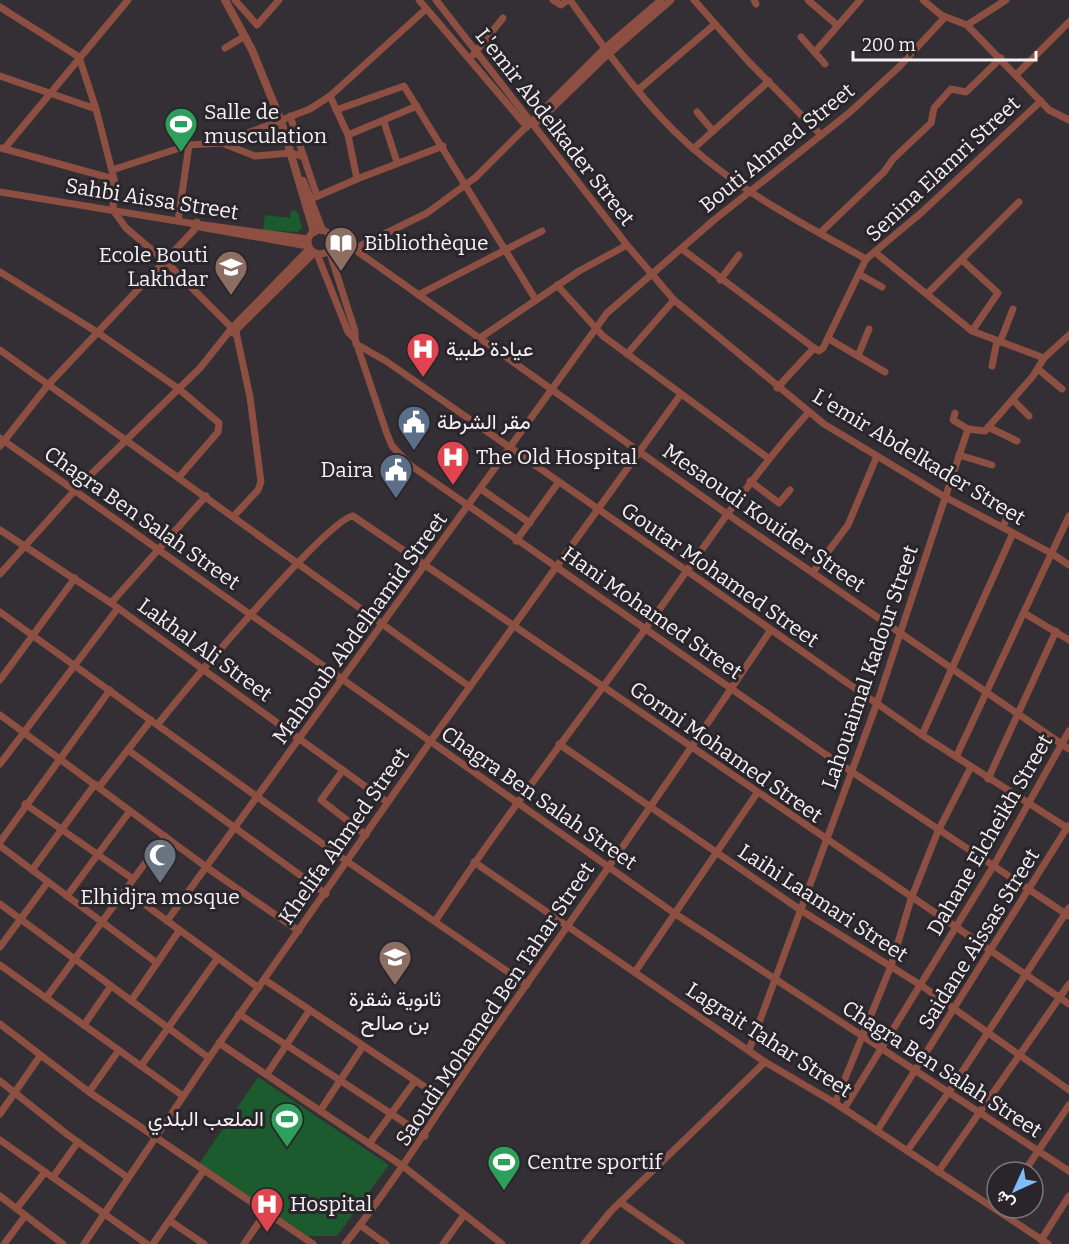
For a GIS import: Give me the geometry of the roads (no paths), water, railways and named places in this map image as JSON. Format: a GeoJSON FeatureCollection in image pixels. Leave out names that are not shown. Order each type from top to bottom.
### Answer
{"type":"FeatureCollection","features":[{"type":"Feature","properties":{"kind":"street"},"geometry":{"type":"LineString","coordinates":[[6,0],[1,8],[79,57],[112,170],[113,210],[126,228],[165,261],[233,332],[250,397],[261,484],[233,517]]}},
{"type":"Feature","properties":{"kind":"street","name":"Hani Mohamed Street"},"geometry":{"type":"LineString","coordinates":[[225,0],[245,36],[281,121],[295,164],[313,243],[348,333],[355,342],[381,422],[392,446],[415,469],[731,690],[938,831],[994,865],[1029,891],[1068,913]]}},
{"type":"Feature","properties":{"kind":"street"},"geometry":{"type":"LineString","coordinates":[[235,0],[258,25],[279,0]]}},
{"type":"Feature","properties":{"kind":"street","name":"L'emir Abdelkader Street"},"geometry":{"type":"LineString","coordinates":[[419,0],[470,60],[530,124]]}},
{"type":"Feature","properties":{"kind":"street","name":"L'emir Abdelkader Street"},"geometry":{"type":"LineString","coordinates":[[436,0],[530,124],[674,300],[808,413],[945,497],[1052,553],[1069,565]]}},
{"type":"Feature","properties":{"kind":"street"},"geometry":{"type":"LineString","coordinates":[[553,0],[561,5],[569,0],[638,90],[693,149],[750,191],[866,259],[829,339],[821,350],[814,348],[720,280],[682,249]]}},
{"type":"Feature","properties":{"kind":"street"},"geometry":{"type":"LineString","coordinates":[[354,249],[415,220],[476,177],[530,124],[539,121],[607,51],[661,0]]}},
{"type":"Feature","properties":{"kind":"street"},"geometry":{"type":"LineString","coordinates":[[607,51],[671,0]]}},
{"type":"Feature","properties":{"kind":"street"},"geometry":{"type":"LineString","coordinates":[[694,0],[821,135]]}},
{"type":"Feature","properties":{"kind":"street"},"geometry":{"type":"LineString","coordinates":[[808,0],[837,24]]}},
{"type":"Feature","properties":{"kind":"street"},"geometry":{"type":"LineString","coordinates":[[815,52],[860,0]]}},
{"type":"Feature","properties":{"kind":"street"},"geometry":{"type":"LineString","coordinates":[[923,0],[945,17],[967,25],[1017,74],[1049,110],[1069,120]]}},
{"type":"Feature","properties":{"kind":"street"},"geometry":{"type":"LineString","coordinates":[[967,25],[1006,0]]}},
{"type":"Feature","properties":{"kind":"street"},"geometry":{"type":"LineString","coordinates":[[114,179],[2,148],[125,1]]}},
{"type":"Feature","properties":{"kind":"street"},"geometry":{"type":"LineString","coordinates":[[112,170],[189,145],[222,143],[248,130],[281,121],[330,96],[426,9]]}},
{"type":"Feature","properties":{"kind":"street","name":"Bouti Ahmed Street"},"geometry":{"type":"LineString","coordinates":[[652,275],[750,191],[821,135],[900,66],[945,17]]}},
{"type":"Feature","properties":{"kind":"street"},"geometry":{"type":"LineString","coordinates":[[470,60],[503,18]]}},
{"type":"Feature","properties":{"kind":"street"},"geometry":{"type":"LineString","coordinates":[[1017,74],[1069,22]]}},
{"type":"Feature","properties":{"kind":"street"},"geometry":{"type":"LineString","coordinates":[[638,90],[715,24]]}},
{"type":"Feature","properties":{"kind":"street"},"geometry":{"type":"LineString","coordinates":[[225,48],[245,36]]}},
{"type":"Feature","properties":{"kind":"street"},"geometry":{"type":"LineString","coordinates":[[801,37],[825,64]]}},
{"type":"Feature","properties":{"kind":"street"},"geometry":{"type":"LineString","coordinates":[[820,233],[931,123],[934,108],[951,88],[966,92],[1001,58]]}},
{"type":"Feature","properties":{"kind":"street"},"geometry":{"type":"LineString","coordinates":[[0,76],[96,109]]}},
{"type":"Feature","properties":{"kind":"street"},"geometry":{"type":"LineString","coordinates":[[693,149],[769,81]]}},
{"type":"Feature","properties":{"kind":"street"},"geometry":{"type":"LineString","coordinates":[[336,110],[403,86],[443,146],[464,185],[536,300]]}},
{"type":"Feature","properties":{"kind":"street"},"geometry":{"type":"LineString","coordinates":[[330,96],[348,135],[357,179]]}},
{"type":"Feature","properties":{"kind":"street","name":"Senina Elamri Street"},"geometry":{"type":"LineString","coordinates":[[866,259],[876,253],[1041,101]]}},
{"type":"Feature","properties":{"kind":"street"},"geometry":{"type":"LineString","coordinates":[[348,135],[384,122],[417,106]]}},
{"type":"Feature","properties":{"kind":"street"},"geometry":{"type":"LineString","coordinates":[[697,112],[713,131]]}},
{"type":"Feature","properties":{"kind":"street"},"geometry":{"type":"LineString","coordinates":[[0,574],[76,489],[233,332],[313,243],[314,197],[290,116]]}},
{"type":"Feature","properties":{"kind":"street"},"geometry":{"type":"LineString","coordinates":[[384,122],[397,162]]}},
{"type":"Feature","properties":{"kind":"street"},"geometry":{"type":"LineString","coordinates":[[222,143],[255,156],[292,153],[304,158]]}},
{"type":"Feature","properties":{"kind":"street"},"geometry":{"type":"LineString","coordinates":[[178,221],[189,145]]}},
{"type":"Feature","properties":{"kind":"street"},"geometry":{"type":"LineString","coordinates":[[314,197],[397,162],[443,146]]}},
{"type":"Feature","properties":{"kind":"street"},"geometry":{"type":"LineString","coordinates":[[295,164],[314,197]]}},
{"type":"Feature","properties":{"kind":"street","name":"Sahbi Aissa Street"},"geometry":{"type":"LineString","coordinates":[[0,192],[313,243]]}},
{"type":"Feature","properties":{"kind":"street"},"geometry":{"type":"LineString","coordinates":[[927,294],[1019,202]]}},
{"type":"Feature","properties":{"kind":"street"},"geometry":{"type":"LineString","coordinates":[[1,441],[48,385],[165,261],[194,224],[284,243],[313,243],[332,240],[329,250],[356,331],[355,342]]}},
{"type":"Feature","properties":{"kind":"street"},"geometry":{"type":"LineString","coordinates":[[418,295],[542,231]]}},
{"type":"Feature","properties":{"kind":"street","name":"Mesaoudi Kouider Street"},"geometry":{"type":"LineString","coordinates":[[332,240],[354,249],[727,514],[1069,749]]}},
{"type":"Feature","properties":{"kind":"street"},"geometry":{"type":"LineString","coordinates":[[284,243],[297,252],[294,266]]}},
{"type":"Feature","properties":{"kind":"street"},"geometry":{"type":"LineString","coordinates":[[313,243],[329,250]]}},
{"type":"Feature","properties":{"kind":"street"},"geometry":{"type":"LineString","coordinates":[[233,332],[313,243]]}},
{"type":"Feature","properties":{"kind":"street"},"geometry":{"type":"LineString","coordinates":[[480,338],[557,285],[627,245]]}},
{"type":"Feature","properties":{"kind":"street"},"geometry":{"type":"LineString","coordinates":[[876,253],[972,331],[998,342],[1019,346],[1044,358]]}},
{"type":"Feature","properties":{"kind":"street"},"geometry":{"type":"LineString","coordinates":[[720,280],[739,255]]}},
{"type":"Feature","properties":{"kind":"street"},"geometry":{"type":"LineString","coordinates":[[962,260],[998,293],[972,331]]}},
{"type":"Feature","properties":{"kind":"street"},"geometry":{"type":"LineString","coordinates":[[0,272],[97,332],[178,389],[220,426],[179,477]]}},
{"type":"Feature","properties":{"kind":"street"},"geometry":{"type":"LineString","coordinates":[[860,274],[882,287]]}},
{"type":"Feature","properties":{"kind":"street","name":"Mahboub Abdelhamid Street"},"geometry":{"type":"LineString","coordinates":[[167,921],[260,796],[607,313],[652,275]]}},
{"type":"Feature","properties":{"kind":"street"},"geometry":{"type":"LineString","coordinates":[[557,285],[596,329],[768,458]]}},
{"type":"Feature","properties":{"kind":"street"},"geometry":{"type":"LineString","coordinates":[[627,354],[674,300]]}},
{"type":"Feature","properties":{"kind":"street"},"geometry":{"type":"LineString","coordinates":[[992,366],[998,342],[1013,309]]}},
{"type":"Feature","properties":{"kind":"street"},"geometry":{"type":"LineString","coordinates":[[858,356],[870,329]]}},
{"type":"Feature","properties":{"kind":"street"},"geometry":{"type":"LineString","coordinates":[[955,413],[953,420],[968,429],[984,431],[1013,400],[1044,358],[1069,335]]}},
{"type":"Feature","properties":{"kind":"street"},"geometry":{"type":"LineString","coordinates":[[829,339],[885,372]]}},
{"type":"Feature","properties":{"kind":"street","name":"Goutar Mohamed Street"},"geometry":{"type":"LineString","coordinates":[[355,342],[367,348],[922,735],[988,779],[1068,827]]}},
{"type":"Feature","properties":{"kind":"street"},"geometry":{"type":"LineString","coordinates":[[777,388],[814,348]]}},
{"type":"Feature","properties":{"kind":"street"},"geometry":{"type":"LineString","coordinates":[[0,350],[470,687]]}},
{"type":"Feature","properties":{"kind":"street"},"geometry":{"type":"LineString","coordinates":[[1038,369],[1062,389]]}},
{"type":"Feature","properties":{"kind":"street","name":"Khelifa Ahmed Street"},"geometry":{"type":"LineString","coordinates":[[84,1244],[127,1177],[239,1014],[326,894],[387,802],[681,394]]}},
{"type":"Feature","properties":{"kind":"street"},"geometry":{"type":"LineString","coordinates":[[1013,400],[1029,417]]}},
{"type":"Feature","properties":{"kind":"street"},"geometry":{"type":"LineString","coordinates":[[436,920],[517,801],[645,630],[750,481],[808,413]]}},
{"type":"Feature","properties":{"kind":"street"},"geometry":{"type":"LineString","coordinates":[[988,427],[1017,441]]}},
{"type":"Feature","properties":{"kind":"street","name":"Lahouaimal Kadour Street"},"geometry":{"type":"LineString","coordinates":[[749,1050],[877,703],[968,429]]}},
{"type":"Feature","properties":{"kind":"street","name":"Chagra Ben Salah Street"},"geometry":{"type":"LineString","coordinates":[[1,441],[76,489],[250,615],[674,913],[776,981],[884,1048],[1069,1171]]}},
{"type":"Feature","properties":{"kind":"street"},"geometry":{"type":"LineString","coordinates":[[813,572],[848,525],[877,456]]}},
{"type":"Feature","properties":{"kind":"street"},"geometry":{"type":"LineString","coordinates":[[958,456],[992,465]]}},
{"type":"Feature","properties":{"kind":"street"},"geometry":{"type":"LineString","coordinates":[[750,481],[779,503],[790,490]]}},
{"type":"Feature","properties":{"kind":"street"},"geometry":{"type":"LineString","coordinates":[[516,541],[558,483]]}},
{"type":"Feature","properties":{"kind":"street"},"geometry":{"type":"LineString","coordinates":[[481,489],[530,523]]}},
{"type":"Feature","properties":{"kind":"street"},"geometry":{"type":"LineString","coordinates":[[0,764],[76,665],[114,605],[206,496]]}},
{"type":"Feature","properties":{"kind":"street"},"geometry":{"type":"LineString","coordinates":[[1003,527],[1009,512]]}},
{"type":"Feature","properties":{"kind":"street","name":"Gormi Mohamed Street"},"geometry":{"type":"LineString","coordinates":[[299,563],[345,518],[353,516],[367,524],[826,841],[1069,1004]]}},
{"type":"Feature","properties":{"kind":"street"},"geometry":{"type":"LineString","coordinates":[[956,757],[1069,516]]}},
{"type":"Feature","properties":{"kind":"street","name":"Lakhal Ali Street"},"geometry":{"type":"LineString","coordinates":[[0,530],[114,605],[387,802]]}},
{"type":"Feature","properties":{"kind":"street"},"geometry":{"type":"LineString","coordinates":[[922,735],[1013,533]]}},
{"type":"Feature","properties":{"kind":"street"},"geometry":{"type":"LineString","coordinates":[[32,870],[128,750],[299,563]]}},
{"type":"Feature","properties":{"kind":"street"},"geometry":{"type":"LineString","coordinates":[[0,680],[75,578]]}},
{"type":"Feature","properties":{"kind":"street"},"geometry":{"type":"LineString","coordinates":[[0,612],[260,796],[348,862],[436,920],[527,985]]}},
{"type":"Feature","properties":{"kind":"street"},"geometry":{"type":"LineString","coordinates":[[1024,614],[1069,640]]}},
{"type":"Feature","properties":{"kind":"street","name":"Saoudi Mohamed Ben Tahar Street"},"geometry":{"type":"LineString","coordinates":[[345,1244],[404,1167],[446,1101],[651,808],[770,631]]}},
{"type":"Feature","properties":{"kind":"street"},"geometry":{"type":"LineString","coordinates":[[988,779],[1056,631]]}},
{"type":"Feature","properties":{"kind":"street"},"geometry":{"type":"LineString","coordinates":[[110,690],[25,804],[0,844],[157,963]]}},
{"type":"Feature","properties":{"kind":"street"},"geometry":{"type":"LineString","coordinates":[[0,715],[207,867],[299,931]]}},
{"type":"Feature","properties":{"kind":"street","name":"Dahane Elcheikh Street"},"geometry":{"type":"LineString","coordinates":[[844,1109],[922,986],[1030,803],[1069,731]]}},
{"type":"Feature","properties":{"kind":"street","name":"Laihi Laamari Street"},"geometry":{"type":"LineString","coordinates":[[559,744],[802,911],[922,986],[1069,1090]]}},
{"type":"Feature","properties":{"kind":"street"},"geometry":{"type":"LineString","coordinates":[[128,750],[326,894]]}},
{"type":"Feature","properties":{"kind":"street"},"geometry":{"type":"LineString","coordinates":[[835,1103],[891,966],[911,898],[938,831],[971,767]]}},
{"type":"Feature","properties":{"kind":"street"},"geometry":{"type":"LineString","coordinates":[[343,770],[321,800],[366,835]]}},
{"type":"Feature","properties":{"kind":"street"},"geometry":{"type":"LineString","coordinates":[[635,972],[757,793]]}},
{"type":"Feature","properties":{"kind":"street"},"geometry":{"type":"LineString","coordinates":[[25,804],[133,879]]}},
{"type":"Feature","properties":{"kind":"street"},"geometry":{"type":"LineString","coordinates":[[67,896],[130,811]]}},
{"type":"Feature","properties":{"kind":"street","name":"Saidane Aissas Street"},"geometry":{"type":"LineString","coordinates":[[877,1131],[1068,827]]}},
{"type":"Feature","properties":{"kind":"street"},"geometry":{"type":"LineString","coordinates":[[46,998],[165,836]]}},
{"type":"Feature","properties":{"kind":"street","name":"Lagrait Tahar Street"},"geometry":{"type":"LineString","coordinates":[[474,862],[765,1062],[835,1103],[938,1172],[985,1200]]}},
{"type":"Feature","properties":{"kind":"street"},"geometry":{"type":"LineString","coordinates":[[0,947],[48,882]]}},
{"type":"Feature","properties":{"kind":"street"},"geometry":{"type":"LineString","coordinates":[[125,890],[259,988]]}},
{"type":"Feature","properties":{"kind":"street"},"geometry":{"type":"LineString","coordinates":[[0,904],[209,1058]]}},
{"type":"Feature","properties":{"kind":"street"},"geometry":{"type":"LineString","coordinates":[[907,1151],[949,1092],[1024,974],[1068,913]]}},
{"type":"Feature","properties":{"kind":"street"},"geometry":{"type":"LineString","coordinates":[[131,1001],[179,931]]}},
{"type":"Feature","properties":{"kind":"street"},"geometry":{"type":"LineString","coordinates":[[141,1066],[218,959]]}},
{"type":"Feature","properties":{"kind":"street"},"geometry":{"type":"LineString","coordinates":[[0,976],[3,967],[183,1096]]}},
{"type":"Feature","properties":{"kind":"street"},"geometry":{"type":"LineString","coordinates":[[265,980],[446,1101]]}},
{"type":"Feature","properties":{"kind":"street"},"geometry":{"type":"LineString","coordinates":[[938,1172],[1069,984]]}},
{"type":"Feature","properties":{"kind":"street"},"geometry":{"type":"LineString","coordinates":[[84,1025],[111,986]]}},
{"type":"Feature","properties":{"kind":"street"},"geometry":{"type":"LineString","coordinates":[[267,1074],[309,1011]]}},
{"type":"Feature","properties":{"kind":"street"},"geometry":{"type":"LineString","coordinates":[[239,1014],[424,1136]]}},
{"type":"Feature","properties":{"kind":"street"},"geometry":{"type":"LineString","coordinates":[[0,1024],[88,1092],[313,1244]]}},
{"type":"Feature","properties":{"kind":"street"},"geometry":{"type":"LineString","coordinates":[[219,1043],[404,1167],[502,1244]]}},
{"type":"Feature","properties":{"kind":"street"},"geometry":{"type":"LineString","coordinates":[[320,1111],[363,1046]]}},
{"type":"Feature","properties":{"kind":"street"},"geometry":{"type":"LineString","coordinates":[[88,1092],[119,1050]]}},
{"type":"Feature","properties":{"kind":"street"},"geometry":{"type":"LineString","coordinates":[[0,1114],[40,1056]]}},
{"type":"Feature","properties":{"kind":"street"},"geometry":{"type":"LineString","coordinates":[[584,1244],[597,1225],[765,1062]]}},
{"type":"Feature","properties":{"kind":"street"},"geometry":{"type":"LineString","coordinates":[[0,1080],[78,1142],[127,1177]]}},
{"type":"Feature","properties":{"kind":"street"},"geometry":{"type":"LineString","coordinates":[[369,1144],[415,1081]]}},
{"type":"Feature","properties":{"kind":"street"},"geometry":{"type":"LineString","coordinates":[[1031,1160],[1069,1105]]}},
{"type":"Feature","properties":{"kind":"street"},"geometry":{"type":"LineString","coordinates":[[0,1140],[147,1244]]}},
{"type":"Feature","properties":{"kind":"street"},"geometry":{"type":"LineString","coordinates":[[52,1177],[78,1142]]}},
{"type":"Feature","properties":{"kind":"street"},"geometry":{"type":"LineString","coordinates":[[153,1244],[204,1170]]}},
{"type":"Feature","properties":{"kind":"street"},"geometry":{"type":"LineString","coordinates":[[16,1208],[45,1172]]}},
{"type":"Feature","properties":{"kind":"street"},"geometry":{"type":"LineString","coordinates":[[0,1196],[63,1244]]}},
{"type":"Feature","properties":{"kind":"street"},"geometry":{"type":"LineString","coordinates":[[1045,1242],[1069,1196]]}},
{"type":"Feature","properties":{"kind":"street"},"geometry":{"type":"LineString","coordinates":[[620,1202],[681,1244]]}},
{"type":"Feature","properties":{"kind":"street"},"geometry":{"type":"LineString","coordinates":[[244,1244],[266,1212]]}},
{"type":"Feature","properties":{"kind":"street"},"geometry":{"type":"LineString","coordinates":[[443,1244],[464,1215]]}},
{"type":"Feature","properties":{"kind":"street"},"geometry":{"type":"LineString","coordinates":[[4,1244],[25,1216]]}},
{"type":"Feature","properties":{"kind":"street","name":"Lagrait Tahar Street"},"geometry":{"type":"LineString","coordinates":[[1015,1220],[1045,1242]]}},
{"type":"Feature","properties":{"kind":"street"},"geometry":{"type":"LineString","coordinates":[[170,1221],[204,1244]]}},
{"type":"Feature","properties":{"kind":"street"},"geometry":{"type":"LineString","coordinates":[[360,1225],[386,1244]]}},
{"type":"Feature","properties":{"kind":"place","name":"Salle de musculation"},"geometry":{"type":"Point","coordinates":[181,153]}},
{"type":"Feature","properties":{"kind":"place","name":"Bibliothèque"},"geometry":{"type":"Point","coordinates":[341,272]}},
{"type":"Feature","properties":{"kind":"place","name":"Ecole Bouti Lakhdar"},"geometry":{"type":"Point","coordinates":[231,296]}},
{"type":"Feature","properties":{"kind":"place","name":"عيادة طبية"},"geometry":{"type":"Point","coordinates":[423,378]}},
{"type":"Feature","properties":{"kind":"place","name":"مقر الشرطة"},"geometry":{"type":"Point","coordinates":[414,451]}},
{"type":"Feature","properties":{"kind":"place","name":"The Old Hospital"},"geometry":{"type":"Point","coordinates":[453,486]}},
{"type":"Feature","properties":{"kind":"place","name":"Daira"},"geometry":{"type":"Point","coordinates":[396,499]}},
{"type":"Feature","properties":{"kind":"place","name":"Elhidjra mosque"},"geometry":{"type":"Point","coordinates":[160,884]}},
{"type":"Feature","properties":{"kind":"place","name":"ثانوية شقرة بن صالح"},"geometry":{"type":"Point","coordinates":[395,986]}},
{"type":"Feature","properties":{"kind":"place","name":"الملعب البلدي"},"geometry":{"type":"Point","coordinates":[287,1148]}},
{"type":"Feature","properties":{"kind":"place","name":"Centre sportif"},"geometry":{"type":"Point","coordinates":[504,1191]}},
{"type":"Feature","properties":{"kind":"place","name":"Hospital"},"geometry":{"type":"Point","coordinates":[267,1233]}}]}
